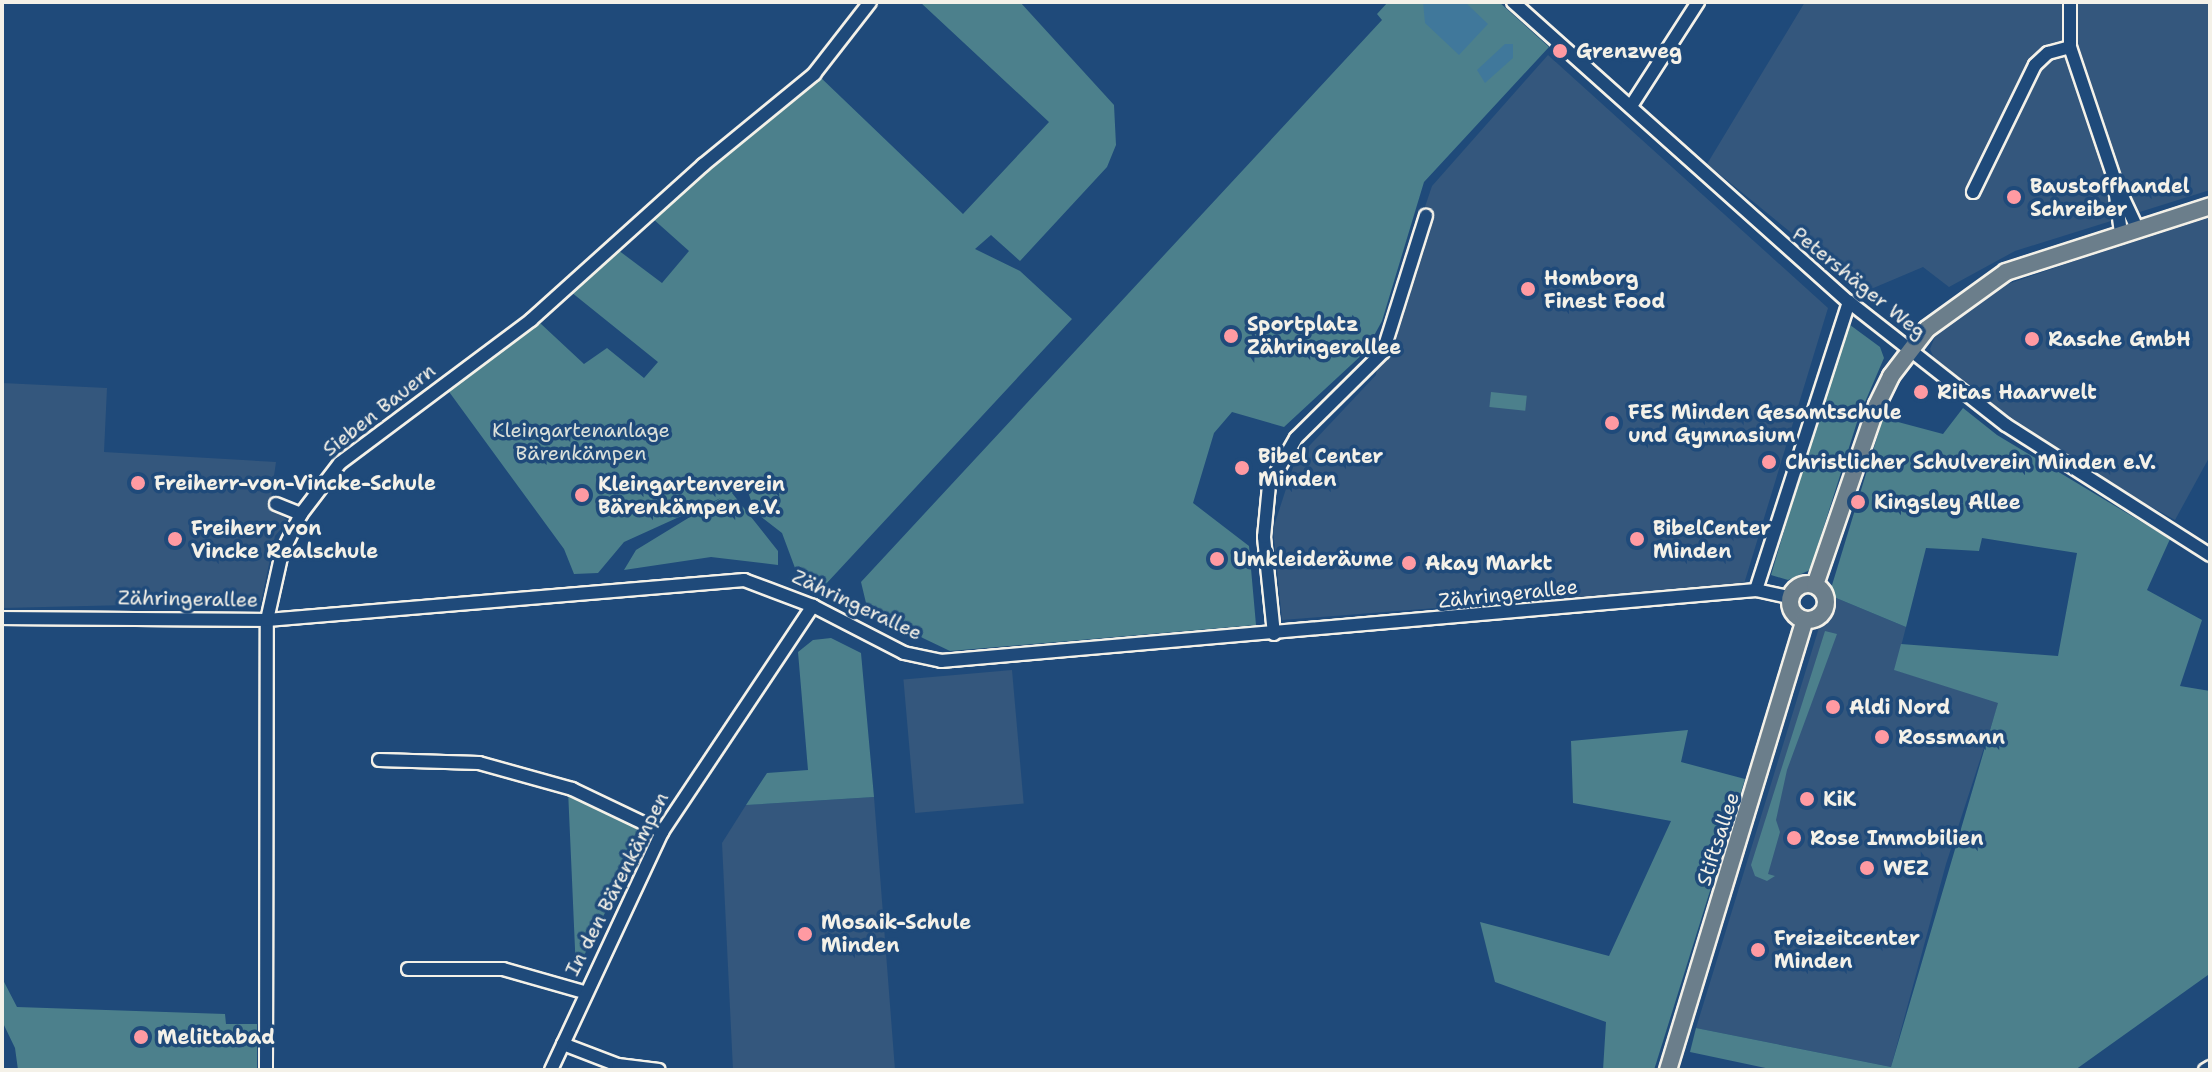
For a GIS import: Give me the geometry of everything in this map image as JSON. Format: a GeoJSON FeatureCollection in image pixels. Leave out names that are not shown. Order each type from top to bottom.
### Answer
{"type":"FeatureCollection","features":[{"type":"Feature","properties":{"kind":"main road"},"geometry":{"type":"LineString","coordinates":[[1815,585],[1868,426],[1908,350],[1947,310],[2006,272],[2210,206]]}},
{"type":"Feature","properties":{"kind":"main road"},"geometry":{"type":"LineString","coordinates":[[1800,585],[1815,585],[1825,598],[1825,609],[1805,620],[1792,612],[1790,597],[1800,585]]}},
{"type":"Feature","properties":{"kind":"main road","name":"Stiftsallee"},"geometry":{"type":"LineString","coordinates":[[1668,1070],[1805,620]]}},
{"type":"Feature","properties":{"kind":"street","name":"Sieben Bauern"},"geometry":{"type":"LineString","coordinates":[[266,1070],[267,620],[282,553],[301,514],[340,463],[531,320],[703,165],[814,74],[870,2]]}},
{"type":"Feature","properties":{"kind":"street","name":"Petershäger Weg"},"geometry":{"type":"LineString","coordinates":[[1513,2],[1849,302],[1908,350],[2079,476],[2210,555]]}},
{"type":"Feature","properties":{"kind":"street"},"geometry":{"type":"LineString","coordinates":[[1631,106],[1698,2]]}},
{"type":"Feature","properties":{"kind":"street"},"geometry":{"type":"LineString","coordinates":[[2070,2],[2070,47],[2129,231]]}},
{"type":"Feature","properties":{"kind":"street"},"geometry":{"type":"LineString","coordinates":[[1973,192],[2035,65],[2048,53],[2070,47]]}},
{"type":"Feature","properties":{"kind":"street"},"geometry":{"type":"LineString","coordinates":[[1274,634],[1264,537],[1269,485],[1296,438],[1383,352],[1426,216]]}},
{"type":"Feature","properties":{"kind":"street"},"geometry":{"type":"LineString","coordinates":[[1756,590],[1849,302]]}},
{"type":"Feature","properties":{"kind":"street"},"geometry":{"type":"LineString","coordinates":[[276,504],[301,514]]}},
{"type":"Feature","properties":{"kind":"street","name":"Zähringerallee"},"geometry":{"type":"LineString","coordinates":[[2,618],[267,620],[716,579],[766,585],[904,653],[941,661],[1756,590],[1790,597]]}},
{"type":"Feature","properties":{"kind":"street","name":"In den Bärenkämpen"},"geometry":{"type":"LineString","coordinates":[[551,1070],[584,992],[662,832],[813,606]]}},
{"type":"Feature","properties":{"kind":"street"},"geometry":{"type":"LineString","coordinates":[[379,760],[479,763],[572,789],[662,832]]}},
{"type":"Feature","properties":{"kind":"street"},"geometry":{"type":"LineString","coordinates":[[408,969],[503,969],[584,992]]}},
{"type":"Feature","properties":{"kind":"street"},"geometry":{"type":"LineString","coordinates":[[563,1044],[618,1065],[659,1070]]}},
{"type":"Feature","properties":{"kind":"shaded area"},"geometry":{"type":"Polygon","coordinates":[[[1423,2],[1465,2],[1488,24],[1459,55],[1425,23],[1423,2]]]}},
{"type":"Feature","properties":{"kind":"shaded area"},"geometry":{"type":"Polygon","coordinates":[[[1805,2],[2210,2],[2210,190],[2015,251],[1949,287],[1923,267],[1864,292],[1707,164],[1805,2]]]}},
{"type":"Feature","properties":{"kind":"shaded area"},"geometry":{"type":"Polygon","coordinates":[[[1505,44],[1513,44],[1513,58],[1485,83],[1477,70],[1505,44]]]}},
{"type":"Feature","properties":{"kind":"shaded area"},"geometry":{"type":"Polygon","coordinates":[[[1548,55],[1828,308],[1744,584],[1282,620],[1273,529],[1295,461],[1376,375],[1380,340],[1432,186],[1548,55]]]}},
{"type":"Feature","properties":{"kind":"shaded area"},"geometry":{"type":"Polygon","coordinates":[[[2210,214],[2210,456],[2175,520],[2054,453],[1936,363],[1930,349],[1936,334],[1982,293],[2210,214]]]}},
{"type":"Feature","properties":{"kind":"shaded area","name":"Freiherr-von-Vincke-Schule"},"geometry":{"type":"Polygon","coordinates":[[[2,383],[107,388],[104,452],[276,462],[270,504],[288,521],[275,536],[261,602],[2,608],[2,383]]]}},
{"type":"Feature","properties":{"kind":"shaded area"},"geometry":{"type":"Polygon","coordinates":[[[1829,595],[1906,627],[1895,670],[1999,702],[1946,864],[1891,1067],[1696,1028],[1829,595]]]}},
{"type":"Feature","properties":{"kind":"shaded area"},"geometry":{"type":"Polygon","coordinates":[[[1012,670],[1024,803],[915,813],[903,679],[1012,670]]]}},
{"type":"Feature","properties":{"kind":"shaded area","name":"Mosaik-Schule Minden"},"geometry":{"type":"Polygon","coordinates":[[[874,797],[895,1070],[733,1070],[722,843],[746,805],[874,797]]]}},
{"type":"Feature","properties":{"kind":"green space","name":"Kleingartenanlage Bärenkämpen"},"geometry":{"type":"Polygon","coordinates":[[[920,2],[1020,2],[1114,105],[1116,145],[1107,167],[1020,261],[991,235],[975,249],[1020,271],[1072,319],[825,585],[795,568],[782,533],[755,512],[745,483],[732,493],[778,551],[778,565],[711,557],[624,570],[636,550],[721,498],[624,542],[598,573],[574,574],[564,549],[447,389],[540,323],[584,364],[607,348],[644,378],[658,362],[571,292],[618,250],[662,283],[689,251],[652,218],[818,75],[963,214],[1049,122],[920,2]]]}},
{"type":"Feature","properties":{"kind":"green space","name":"Sportplatz Zähringerallee"},"geometry":{"type":"Polygon","coordinates":[[[1388,2],[1499,2],[1549,47],[1424,182],[1382,321],[1365,352],[1284,427],[1232,412],[1214,433],[1193,503],[1249,546],[1256,625],[950,651],[883,619],[866,603],[861,582],[1382,20],[1377,14],[1388,2]]]}},
{"type":"Feature","properties":{"kind":"green space"},"geometry":{"type":"Polygon","coordinates":[[[1846,322],[1880,347],[1884,358],[1859,416],[1810,570],[1788,580],[1771,575],[1846,322]]]}},
{"type":"Feature","properties":{"kind":"green space"},"geometry":{"type":"Polygon","coordinates":[[[1491,392],[1527,396],[1525,411],[1489,407],[1491,392]]]}},
{"type":"Feature","properties":{"kind":"green space"},"geometry":{"type":"Polygon","coordinates":[[[1963,408],[1997,435],[2170,539],[2147,590],[2202,620],[2180,686],[2210,691],[2208,975],[2075,1070],[1775,1070],[1690,1052],[1696,1028],[1891,1067],[1998,703],[1894,670],[1901,644],[2058,656],[2077,553],[1982,538],[1979,551],[1926,548],[1906,627],[1829,595],[1883,418],[1943,434],[1963,408]]]}},
{"type":"Feature","properties":{"kind":"green space"},"geometry":{"type":"Polygon","coordinates":[[[1825,631],[1837,634],[1787,770],[1776,820],[1780,832],[1768,874],[1775,876],[1767,881],[1755,876],[1751,865],[1825,631]]]}},
{"type":"Feature","properties":{"kind":"green space"},"geometry":{"type":"Polygon","coordinates":[[[831,638],[861,653],[874,797],[746,805],[767,773],[808,770],[798,652],[813,640],[831,638]]]}},
{"type":"Feature","properties":{"kind":"green space"},"geometry":{"type":"Polygon","coordinates":[[[1688,730],[1681,762],[1745,779],[1654,1070],[1603,1070],[1606,1022],[1495,982],[1480,922],[1609,956],[1671,821],[1573,803],[1571,741],[1688,730]]]}},
{"type":"Feature","properties":{"kind":"green space"},"geometry":{"type":"Polygon","coordinates":[[[568,790],[644,833],[576,972],[572,880],[568,790]]]}},
{"type":"Feature","properties":{"kind":"green space","name":"Melittabad"},"geometry":{"type":"Polygon","coordinates":[[[2,978],[17,1007],[225,1014],[226,1024],[257,1024],[257,1070],[18,1070],[15,1048],[2,1021],[2,978]]]}},
{"type":"Feature","properties":{"kind":"place","name":"Grenzweg"},"geometry":{"type":"Point","coordinates":[1560,51]}},
{"type":"Feature","properties":{"kind":"place","name":"Baustoffhandel Schreiber"},"geometry":{"type":"Point","coordinates":[2014,197]}},
{"type":"Feature","properties":{"kind":"place","name":"Homborg Finest Food"},"geometry":{"type":"Point","coordinates":[1528,289]}},
{"type":"Feature","properties":{"kind":"place","name":"Sportplatz Zähringerallee"},"geometry":{"type":"Point","coordinates":[1231,336]}},
{"type":"Feature","properties":{"kind":"place","name":"Rasche GmbH"},"geometry":{"type":"Point","coordinates":[2032,339]}},
{"type":"Feature","properties":{"kind":"place","name":"Ritas Haarwelt"},"geometry":{"type":"Point","coordinates":[1921,392]}},
{"type":"Feature","properties":{"kind":"place","name":"FES Minden Gesamtschule und Gymnasium"},"geometry":{"type":"Point","coordinates":[1612,423]}},
{"type":"Feature","properties":{"kind":"place","name":"Christlicher Schulverein Minden e.V."},"geometry":{"type":"Point","coordinates":[1769,462]}},
{"type":"Feature","properties":{"kind":"place","name":"Bibel Center Minden"},"geometry":{"type":"Point","coordinates":[1242,468]}},
{"type":"Feature","properties":{"kind":"place","name":"Freiherr-von-Vincke-Schule"},"geometry":{"type":"Point","coordinates":[138,483]}},
{"type":"Feature","properties":{"kind":"place","name":"Kleingartenverein Bärenkämpen e.V."},"geometry":{"type":"Point","coordinates":[582,495]}},
{"type":"Feature","properties":{"kind":"place","name":"Kingsley Allee"},"geometry":{"type":"Point","coordinates":[1858,502]}},
{"type":"Feature","properties":{"kind":"place","name":"Freiherr von Vincke Realschule"},"geometry":{"type":"Point","coordinates":[175,539]}},
{"type":"Feature","properties":{"kind":"place","name":"BibelCenter Minden"},"geometry":{"type":"Point","coordinates":[1637,539]}},
{"type":"Feature","properties":{"kind":"place","name":"Umkleideräume"},"geometry":{"type":"Point","coordinates":[1217,559]}},
{"type":"Feature","properties":{"kind":"place","name":"Akay Markt"},"geometry":{"type":"Point","coordinates":[1409,563]}},
{"type":"Feature","properties":{"kind":"place","name":"Aldi Nord"},"geometry":{"type":"Point","coordinates":[1833,707]}},
{"type":"Feature","properties":{"kind":"place","name":"Rossmann"},"geometry":{"type":"Point","coordinates":[1882,737]}},
{"type":"Feature","properties":{"kind":"place","name":"KiK"},"geometry":{"type":"Point","coordinates":[1807,799]}},
{"type":"Feature","properties":{"kind":"place","name":"Rose Immobilien"},"geometry":{"type":"Point","coordinates":[1794,838]}},
{"type":"Feature","properties":{"kind":"place","name":"WEZ"},"geometry":{"type":"Point","coordinates":[1867,868]}},
{"type":"Feature","properties":{"kind":"place","name":"Mosaik-Schule Minden"},"geometry":{"type":"Point","coordinates":[805,934]}},
{"type":"Feature","properties":{"kind":"place","name":"Freizeitcenter Minden"},"geometry":{"type":"Point","coordinates":[1758,950]}},
{"type":"Feature","properties":{"kind":"place","name":"Melittabad"},"geometry":{"type":"Point","coordinates":[141,1037]}}]}
